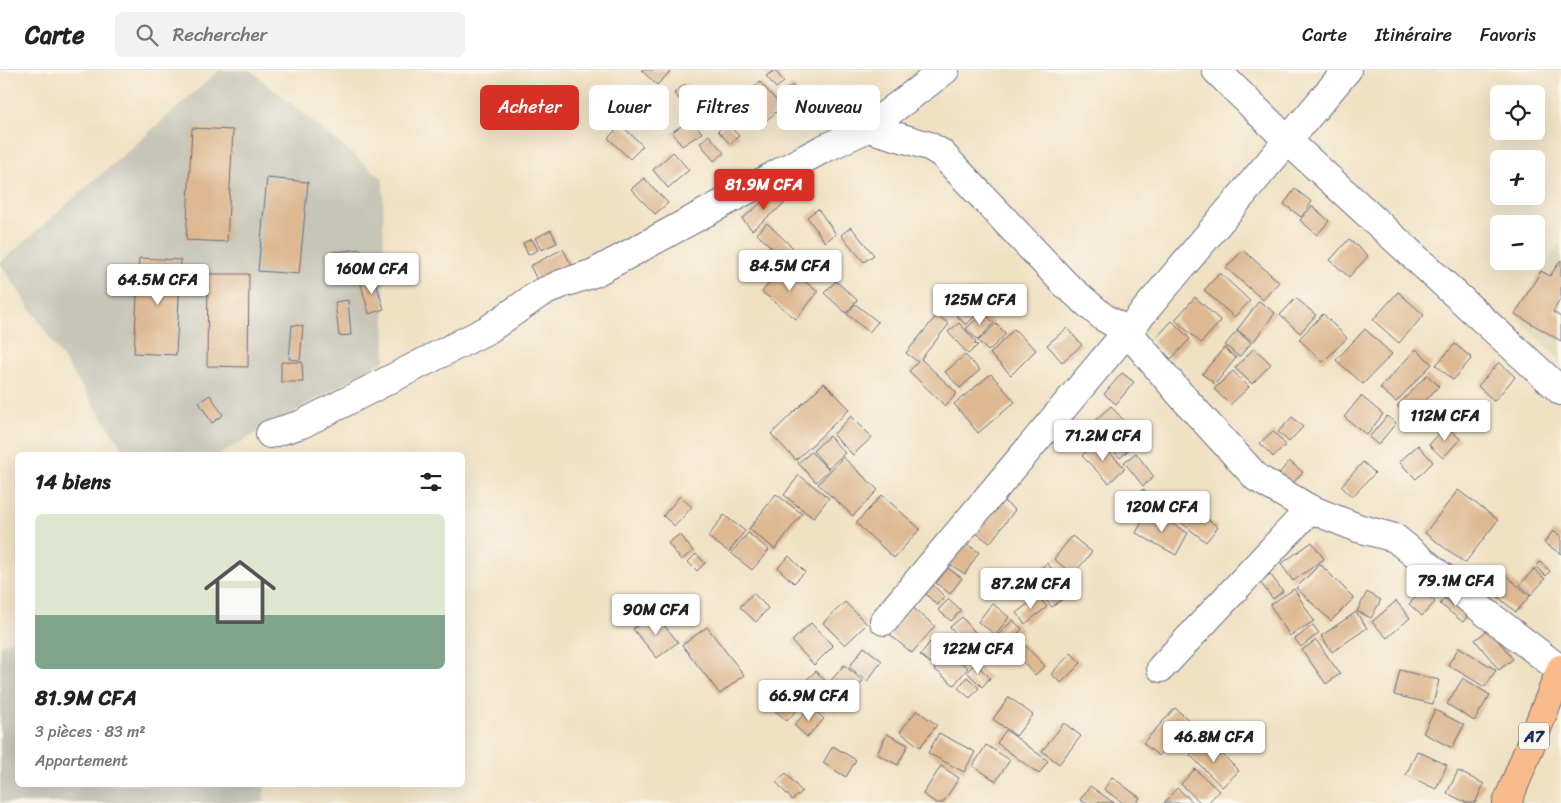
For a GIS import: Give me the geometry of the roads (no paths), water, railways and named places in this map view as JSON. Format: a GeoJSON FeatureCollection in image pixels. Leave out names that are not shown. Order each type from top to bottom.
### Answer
{"type":"FeatureCollection","features":[{"type":"Feature","properties":{"kind":"main road","name":"A7"},"geometry":{"type":"LineString","coordinates":[[1507,803],[1561,670]]}},
{"type":"Feature","properties":{"kind":"street"},"geometry":{"type":"LineString","coordinates":[[880,119],[945,70]]}},
{"type":"Feature","properties":{"kind":"street"},"geometry":{"type":"LineString","coordinates":[[1216,70],[1287,140],[1561,391]]}},
{"type":"Feature","properties":{"kind":"street"},"geometry":{"type":"LineString","coordinates":[[884,621],[1347,70]]}},
{"type":"Feature","properties":{"kind":"street"},"geometry":{"type":"LineString","coordinates":[[270,434],[302,424],[489,329],[539,294],[594,273],[813,155],[864,130]]}},
{"type":"Feature","properties":{"kind":"street"},"geometry":{"type":"LineString","coordinates":[[875,130],[929,146],[941,153],[1065,284],[1103,317],[1127,331],[1180,394],[1257,478],[1310,509],[1358,528],[1395,538],[1485,612],[1561,670]]}},
{"type":"Feature","properties":{"kind":"street"},"geometry":{"type":"LineString","coordinates":[[1160,668],[1310,509]]}}]}
